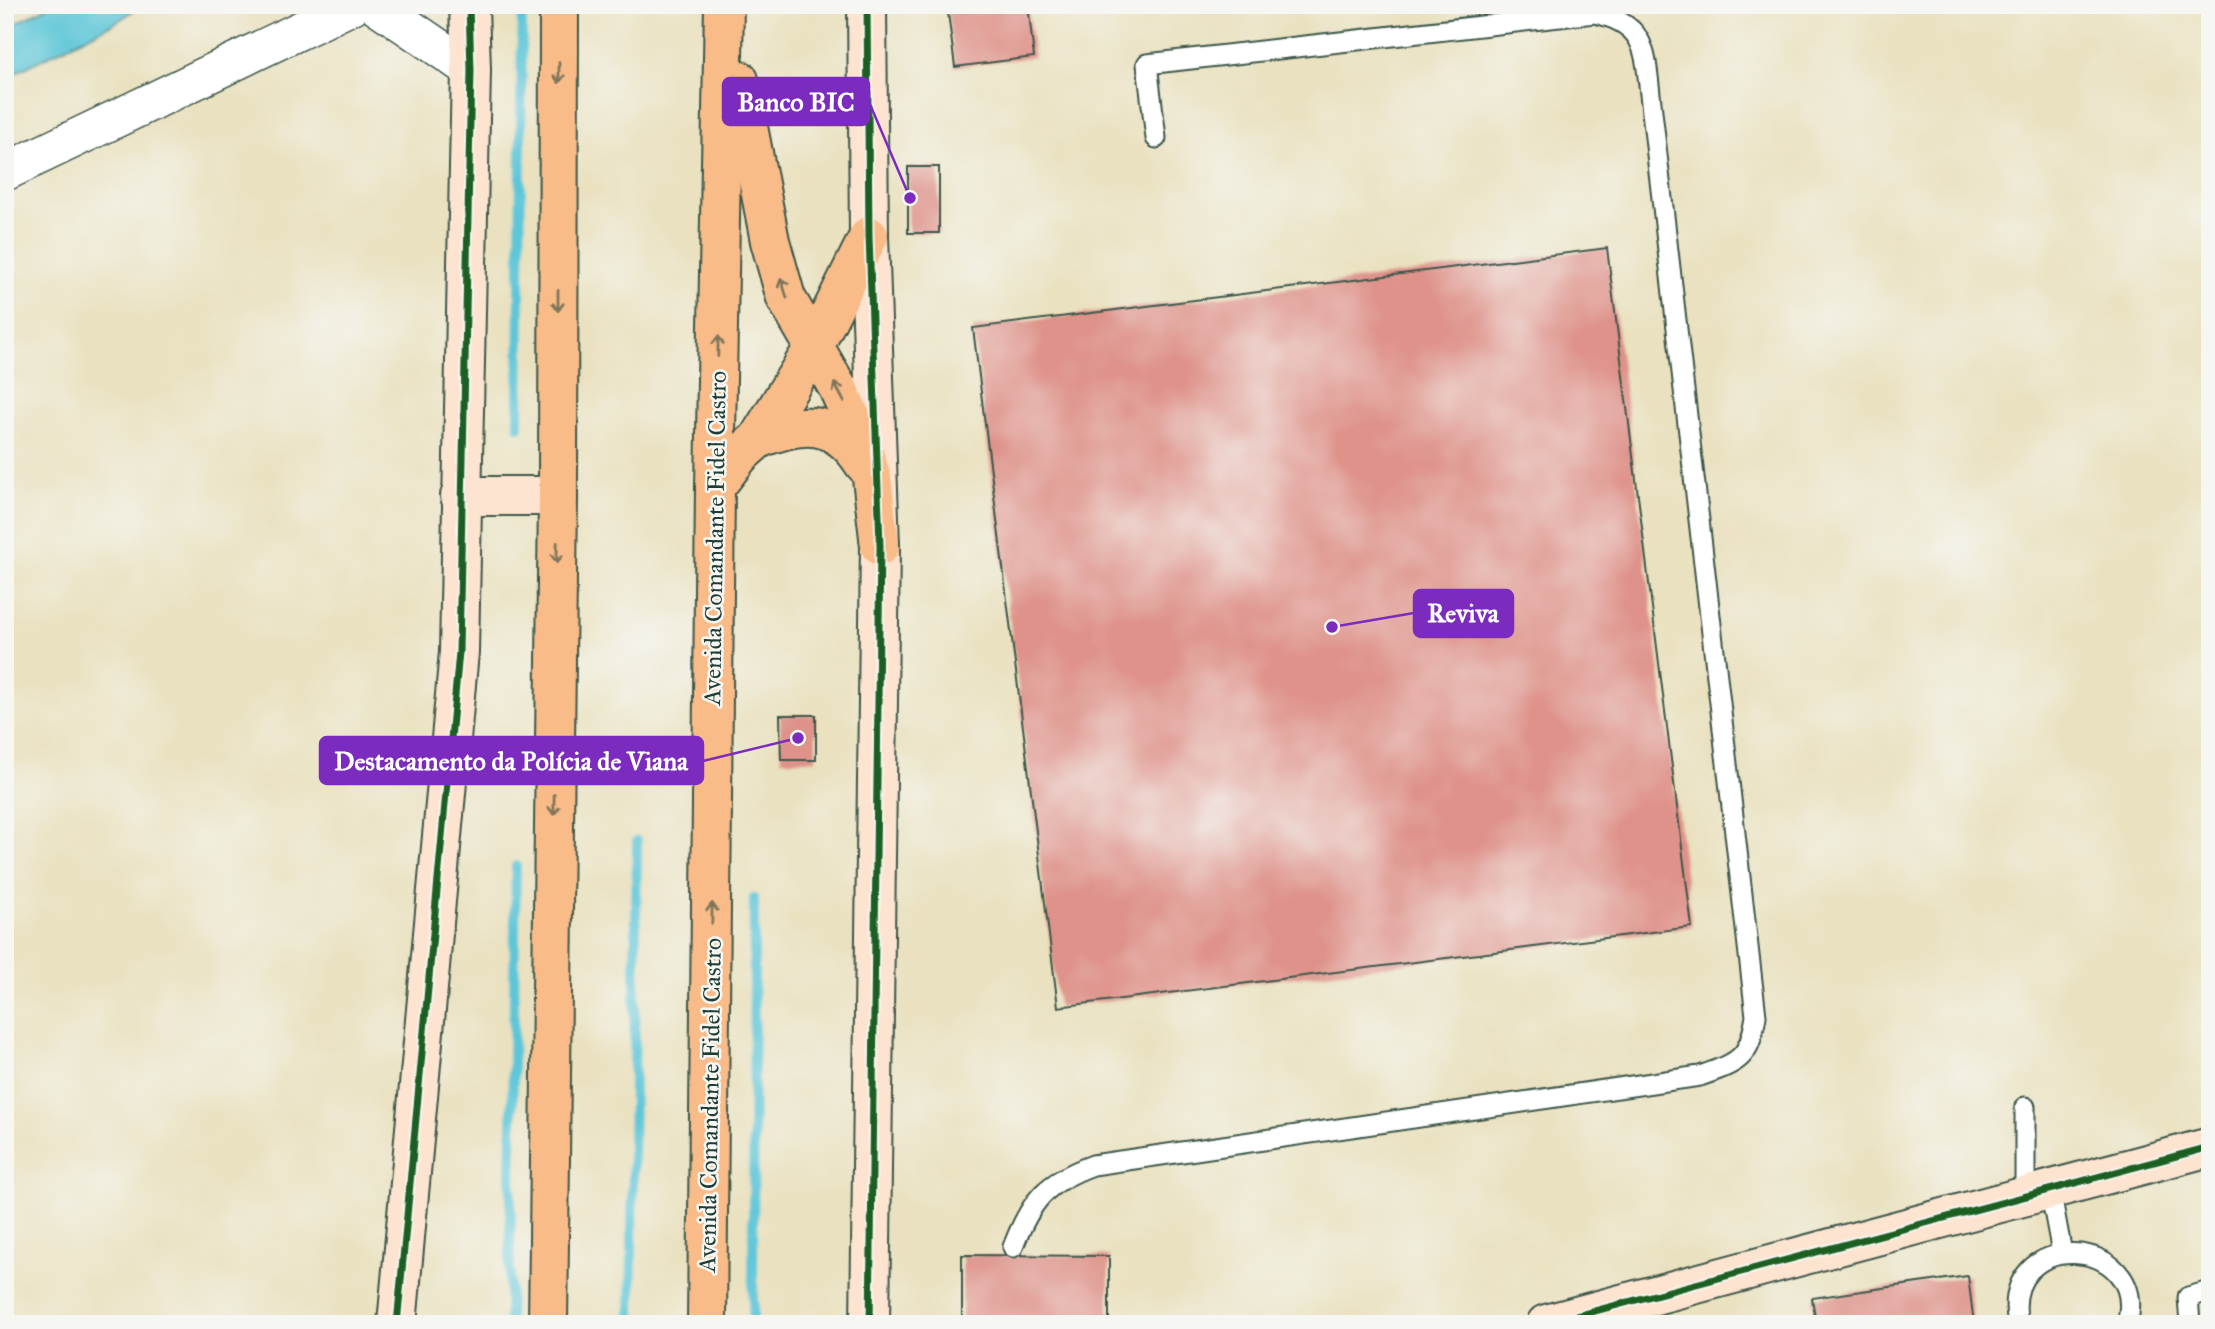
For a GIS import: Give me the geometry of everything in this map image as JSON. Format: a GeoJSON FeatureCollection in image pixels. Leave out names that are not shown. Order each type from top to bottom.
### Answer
{"type":"FeatureCollection","features":[{"type":"Feature","properties":{"kind":"highway"},"geometry":{"type":"LineString","coordinates":[[548,1324],[558,496],[559,5]]}},
{"type":"Feature","properties":{"kind":"highway","name":"Avenida Comandante Fidel Castro"},"geometry":{"type":"LineString","coordinates":[[708,1324],[715,487],[724,5]]}},
{"type":"Feature","properties":{"kind":"highway"},"geometry":{"type":"LineString","coordinates":[[732,5],[740,90],[769,241],[786,298],[813,349],[838,388],[852,419],[872,478],[880,546]]}},
{"type":"Feature","properties":{"kind":"highway"},"geometry":{"type":"LineString","coordinates":[[715,487],[740,455],[758,439],[813,349],[869,236]]}},
{"type":"Feature","properties":{"kind":"highway"},"geometry":{"type":"LineString","coordinates":[[758,439],[782,429],[807,425],[825,428],[857,453],[872,478]]}},
{"type":"Feature","properties":{"kind":"street"},"geometry":{"type":"LineString","coordinates":[[5,172],[353,5]]}},
{"type":"Feature","properties":{"kind":"street"},"geometry":{"type":"LineString","coordinates":[[376,5],[471,70]]}},
{"type":"Feature","properties":{"kind":"street"},"geometry":{"type":"LineString","coordinates":[[397,1324],[459,652],[460,496],[471,70],[469,5]]}},
{"type":"Feature","properties":{"kind":"street"},"geometry":{"type":"LineString","coordinates":[[867,5],[869,236],[880,546],[870,1324]]}},
{"type":"Feature","properties":{"kind":"street"},"geometry":{"type":"LineString","coordinates":[[460,496],[558,496]]}},
{"type":"Feature","properties":{"kind":"street"},"geometry":{"type":"LineString","coordinates":[[1546,1324],[1632,1312],[2038,1193],[2210,1147]]}},
{"type":"Feature","properties":{"kind":"lane"},"geometry":{"type":"LineString","coordinates":[[1013,1247],[1024,1219],[1039,1195],[1065,1175],[1093,1165],[1700,1076],[1731,1065],[1752,1044],[1756,1016],[1647,64],[1638,36],[1620,19],[1595,13],[1147,64],[1156,138]]}},
{"type":"Feature","properties":{"kind":"lane"},"geometry":{"type":"LineString","coordinates":[[2025,1107],[2038,1193],[2062,1253]]}},
{"type":"Feature","properties":{"kind":"lane"},"geometry":{"type":"LineString","coordinates":[[2018,1324],[2015,1310],[2018,1292],[2026,1276],[2038,1263],[2062,1253],[2089,1254],[2106,1262],[2120,1276],[2128,1294],[2127,1324]]}},
{"type":"Feature","properties":{"kind":"lane"},"geometry":{"type":"LineString","coordinates":[[2190,1324],[2188,1297],[2210,1292]]}},
{"type":"Feature","properties":{"kind":"water"},"geometry":{"type":"Polygon","coordinates":[[[51,5],[141,5],[120,20],[5,78],[5,29],[51,5]]]}},
{"type":"Feature","properties":{"kind":"building"},"geometry":{"type":"Polygon","coordinates":[[[947,5],[1028,5],[1034,57],[955,67],[947,5]]]}},
{"type":"Feature","properties":{"kind":"building"},"geometry":{"type":"Polygon","coordinates":[[[908,167],[939,167],[939,233],[908,233],[908,167]]]}},
{"type":"Feature","properties":{"kind":"building"},"geometry":{"type":"Polygon","coordinates":[[[1607,248],[1692,927],[1058,1007],[973,328],[1607,248]]]}},
{"type":"Feature","properties":{"kind":"building"},"geometry":{"type":"Polygon","coordinates":[[[780,715],[816,715],[816,760],[781,760],[780,715]]]}},
{"type":"Feature","properties":{"kind":"building"},"geometry":{"type":"Polygon","coordinates":[[[962,1255],[1109,1256],[1109,1324],[962,1324],[962,1255]]]}},
{"type":"Feature","properties":{"kind":"building"},"geometry":{"type":"Polygon","coordinates":[[[1968,1276],[1974,1324],[1816,1324],[1812,1298],[1968,1276]]]}},
{"type":"Feature","properties":{"kind":"waterway"},"geometry":{"type":"LineString","coordinates":[[519,427],[522,5]]}},
{"type":"Feature","properties":{"kind":"waterway"},"geometry":{"type":"LineString","coordinates":[[631,1324],[637,841]]}},
{"type":"Feature","properties":{"kind":"waterway"},"geometry":{"type":"LineString","coordinates":[[509,1324],[516,866]]}},
{"type":"Feature","properties":{"kind":"waterway"},"geometry":{"type":"LineString","coordinates":[[753,1324],[754,898]]}},
{"type":"Feature","properties":{"kind":"cycle path"},"geometry":{"type":"LineString","coordinates":[[397,1324],[459,652],[471,70],[469,5]]}},
{"type":"Feature","properties":{"kind":"cycle path"},"geometry":{"type":"LineString","coordinates":[[867,5],[869,236],[880,546],[870,1324]]}},
{"type":"Feature","properties":{"kind":"cycle path"},"geometry":{"type":"LineString","coordinates":[[1546,1324],[2210,1147]]}},
{"type":"Feature","properties":{"kind":"place","name":"Banco BIC"},"geometry":{"type":"Point","coordinates":[910,198]}},
{"type":"Feature","properties":{"kind":"place","name":"Reviva"},"geometry":{"type":"Point","coordinates":[1332,627]}},
{"type":"Feature","properties":{"kind":"place","name":"Destacamento da Polícia de Viana"},"geometry":{"type":"Point","coordinates":[798,738]}}]}
